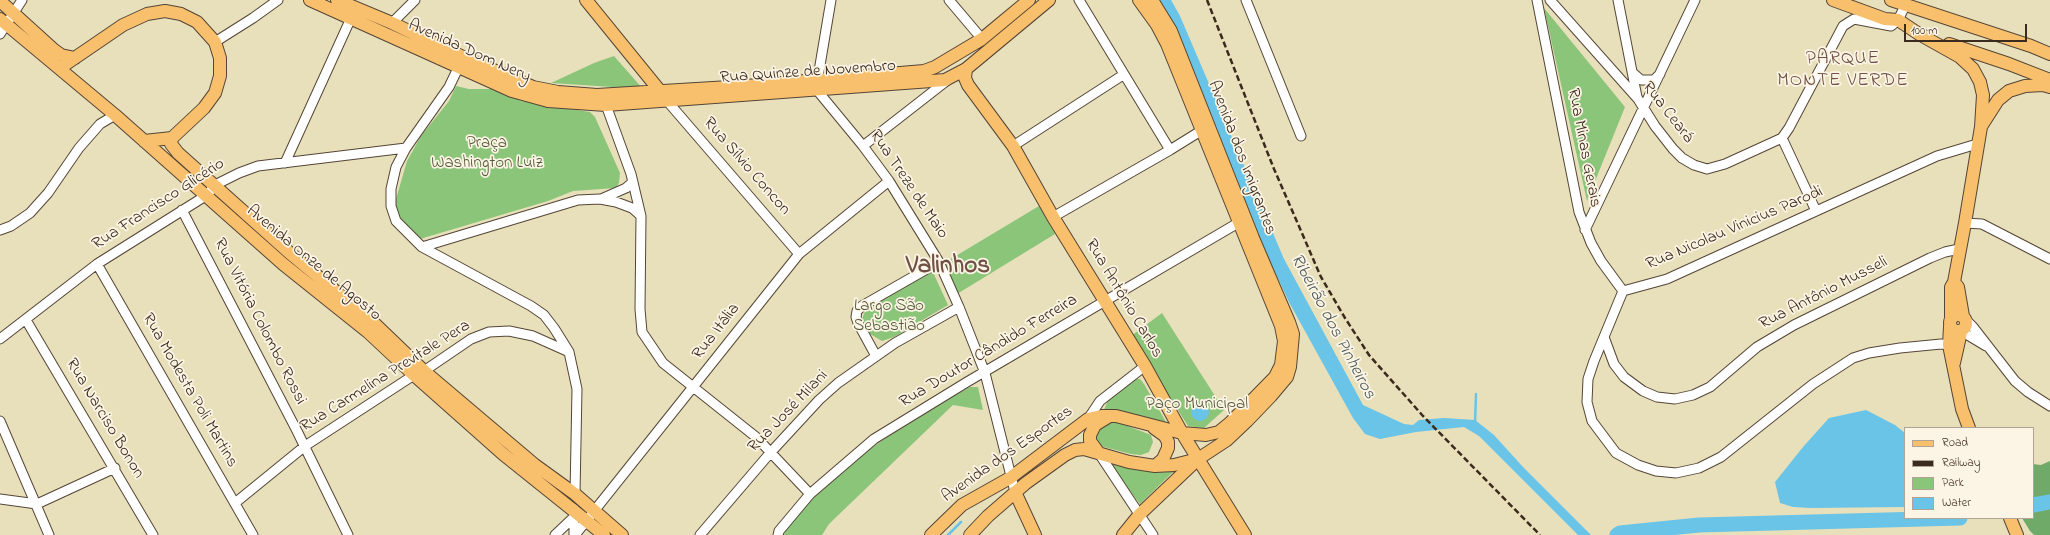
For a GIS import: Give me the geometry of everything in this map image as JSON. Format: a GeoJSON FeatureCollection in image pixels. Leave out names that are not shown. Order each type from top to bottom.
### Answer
{"type":"FeatureCollection","features":[{"type":"Feature","properties":{"kind":"main road","name":"Avenida Dom Nery"},"geometry":{"type":"LineString","coordinates":[[310,0],[461,62],[533,87],[558,92],[614,95],[660,91]]}},
{"type":"Feature","properties":{"kind":"main road","name":"Avenida Dom Nery"},"geometry":{"type":"LineString","coordinates":[[338,0],[392,23],[512,91],[529,97],[548,101],[606,105],[668,102]]}},
{"type":"Feature","properties":{"kind":"main road"},"geometry":{"type":"LineString","coordinates":[[586,0],[668,102]]}},
{"type":"Feature","properties":{"kind":"main road","name":"Rua Quinze de Novembro"},"geometry":{"type":"LineString","coordinates":[[668,102],[924,71],[934,67],[982,38],[1028,0]]}},
{"type":"Feature","properties":{"kind":"main road","name":"Rua Quinze de Novembro"},"geometry":{"type":"LineString","coordinates":[[660,91],[937,82],[950,78],[966,69],[1049,0]]}},
{"type":"Feature","properties":{"kind":"main road","name":"Avenida dos Imigrantes"},"geometry":{"type":"LineString","coordinates":[[1139,0],[1157,25],[1206,127],[1293,334],[1293,346],[1287,377],[1271,396],[1227,440],[1198,459]]}},
{"type":"Feature","properties":{"kind":"main road","name":"Avenida dos Imigrantes"},"geometry":{"type":"LineString","coordinates":[[1152,0],[1171,31],[1206,127],[1238,222],[1280,326],[1284,341],[1281,365],[1275,377],[1230,423],[1219,432],[1206,435],[1182,433]]}},
{"type":"Feature","properties":{"kind":"main road"},"geometry":{"type":"LineString","coordinates":[[1833,0],[1886,19],[1898,20],[1919,34],[1960,57],[1973,70],[1980,82],[1983,95],[1981,128],[1954,282],[1958,287],[1959,324],[1953,345],[1953,366],[1962,409],[1969,427]]}},
{"type":"Feature","properties":{"kind":"main road"},"geometry":{"type":"LineString","coordinates":[[1891,0],[2050,54]]}},
{"type":"Feature","properties":{"kind":"main road"},"geometry":{"type":"LineString","coordinates":[[0,1],[58,52],[67,57],[75,58]]}},
{"type":"Feature","properties":{"kind":"main road"},"geometry":{"type":"LineString","coordinates":[[60,68],[123,26],[147,14],[165,11],[181,14],[197,22],[214,42],[220,58],[220,76],[215,93],[204,108],[172,138],[144,141]]}},
{"type":"Feature","properties":{"kind":"main road","name":"Avenida Onze de Agosto"},"geometry":{"type":"LineString","coordinates":[[2,26],[60,68],[207,195],[284,264],[535,465],[575,494],[604,535]]}},
{"type":"Feature","properties":{"kind":"main road"},"geometry":{"type":"LineString","coordinates":[[1919,34],[2009,64],[2050,80]]}},
{"type":"Feature","properties":{"kind":"main road"},"geometry":{"type":"LineString","coordinates":[[934,67],[950,78],[968,85]]}},
{"type":"Feature","properties":{"kind":"main road","name":"Rua Antônio Carlos"},"geometry":{"type":"LineString","coordinates":[[966,69],[965,78],[968,85],[1013,146],[1053,217],[1145,366],[1182,433],[1245,535]]}},
{"type":"Feature","properties":{"kind":"main road"},"geometry":{"type":"LineString","coordinates":[[922,82],[927,85],[932,93]]}},
{"type":"Feature","properties":{"kind":"main road"},"geometry":{"type":"LineString","coordinates":[[1981,128],[1998,100],[2009,91],[2025,86],[2043,85],[2050,88]]}},
{"type":"Feature","properties":{"kind":"main road","name":"Avenida Onze de Agosto"},"geometry":{"type":"LineString","coordinates":[[172,138],[170,144],[173,148],[292,255],[375,324],[419,373],[503,454],[574,513],[591,515],[622,535]]}},
{"type":"Feature","properties":{"kind":"main road"},"geometry":{"type":"LineString","coordinates":[[1098,452],[1090,441],[1090,435],[1095,425],[1108,416]]}},
{"type":"Feature","properties":{"kind":"main road","name":"Avenida dos Esportes"},"geometry":{"type":"LineString","coordinates":[[931,535],[962,505],[1010,478],[1088,419],[1116,416],[1182,433]]}},
{"type":"Feature","properties":{"kind":"main road"},"geometry":{"type":"LineString","coordinates":[[1152,426],[1164,436],[1168,442],[1168,448],[1163,459],[1155,466]]}},
{"type":"Feature","properties":{"kind":"main road","name":"Avenida dos Esportes"},"geometry":{"type":"LineString","coordinates":[[970,535],[1015,492],[1065,455],[1084,449],[1129,462],[1155,466],[1174,465],[1198,459]]}},
{"type":"Feature","properties":{"kind":"main road"},"geometry":{"type":"LineString","coordinates":[[1122,535],[1140,514],[1198,459]]}},
{"type":"Feature","properties":{"kind":"main road","name":"Rua Treze de Maio"},"geometry":{"type":"LineString","coordinates":[[1015,492],[1035,535]]}},
{"type":"Feature","properties":{"kind":"main road"},"geometry":{"type":"LineString","coordinates":[[2010,519],[2017,535]]}},
{"type":"Feature","properties":{"kind":"street"},"geometry":{"type":"LineString","coordinates":[[2,26],[22,0]]}},
{"type":"Feature","properties":{"kind":"street"},"geometry":{"type":"LineString","coordinates":[[214,42],[253,18],[278,0]]}},
{"type":"Feature","properties":{"kind":"street"},"geometry":{"type":"LineString","coordinates":[[392,23],[415,0]]}},
{"type":"Feature","properties":{"kind":"street"},"geometry":{"type":"LineString","coordinates":[[817,85],[831,0]]}},
{"type":"Feature","properties":{"kind":"street"},"geometry":{"type":"LineString","coordinates":[[949,0],[982,38]]}},
{"type":"Feature","properties":{"kind":"street"},"geometry":{"type":"LineString","coordinates":[[1079,0],[1123,75],[1170,150]]}},
{"type":"Feature","properties":{"kind":"street"},"geometry":{"type":"LineString","coordinates":[[1246,0],[1301,136]]}},
{"type":"Feature","properties":{"kind":"street","name":"Rua Minas Gerais"},"geometry":{"type":"LineString","coordinates":[[1537,0],[1579,212],[1585,230],[1601,261],[1624,291]]}},
{"type":"Feature","properties":{"kind":"street","name":"Rua Ceará"},"geometry":{"type":"LineString","coordinates":[[1550,0],[1638,99],[1672,149],[1682,158],[1694,165],[1707,169],[1725,164],[1782,138]]}},
{"type":"Feature","properties":{"kind":"street"},"geometry":{"type":"LineString","coordinates":[[1618,0],[1638,99]]}},
{"type":"Feature","properties":{"kind":"street"},"geometry":{"type":"LineString","coordinates":[[1585,230],[1695,0]]}},
{"type":"Feature","properties":{"kind":"street"},"geometry":{"type":"LineString","coordinates":[[1816,211],[1782,138],[1789,128],[1831,45],[1843,26],[1854,19],[1891,26],[1898,20],[1906,4]]}},
{"type":"Feature","properties":{"kind":"street"},"geometry":{"type":"LineString","coordinates":[[285,163],[351,18]]}},
{"type":"Feature","properties":{"kind":"street"},"geometry":{"type":"LineString","coordinates":[[461,62],[440,101],[406,148],[396,167],[391,189],[391,206],[396,221],[422,247],[531,306],[544,315],[569,352],[577,390],[575,494]]}},
{"type":"Feature","properties":{"kind":"street"},"geometry":{"type":"LineString","coordinates":[[1632,72],[1641,80],[1654,80],[1660,74]]}},
{"type":"Feature","properties":{"kind":"street"},"geometry":{"type":"LineString","coordinates":[[1013,146],[1123,75]]}},
{"type":"Feature","properties":{"kind":"street"},"geometry":{"type":"LineString","coordinates":[[863,146],[950,78]]}},
{"type":"Feature","properties":{"kind":"street","name":"Rua Treze de Maio"},"geometry":{"type":"LineString","coordinates":[[817,85],[889,181],[938,262],[959,306],[985,373],[1010,478],[1015,492]]}},
{"type":"Feature","properties":{"kind":"street","name":"Rua Sílvio Concon"},"geometry":{"type":"LineString","coordinates":[[668,102],[799,254]]}},
{"type":"Feature","properties":{"kind":"street"},"geometry":{"type":"LineString","coordinates":[[606,105],[633,182],[641,216],[640,302],[642,332],[663,363],[756,437],[810,494]]}},
{"type":"Feature","properties":{"kind":"street"},"geometry":{"type":"LineString","coordinates":[[0,230],[11,226],[30,213],[48,193],[79,148],[100,124],[115,115]]}},
{"type":"Feature","properties":{"kind":"street"},"geometry":{"type":"LineString","coordinates":[[1053,217],[1170,150],[1206,127]]}},
{"type":"Feature","properties":{"kind":"street","name":"Rua Nicolau Vinicius Parodi"},"geometry":{"type":"LineString","coordinates":[[1624,291],[1667,279],[1937,156],[1977,144]]}},
{"type":"Feature","properties":{"kind":"street","name":"Rua Francisco Glicério"},"geometry":{"type":"LineString","coordinates":[[0,339],[97,264],[207,195],[215,185],[239,173],[258,166],[406,148]]}},
{"type":"Feature","properties":{"kind":"street","name":"Rua Itália"},"geometry":{"type":"LineString","coordinates":[[575,535],[799,254],[889,181]]}},
{"type":"Feature","properties":{"kind":"street"},"geometry":{"type":"LineString","coordinates":[[600,199],[626,188],[633,182]]}},
{"type":"Feature","properties":{"kind":"street"},"geometry":{"type":"LineString","coordinates":[[422,247],[578,200],[600,199],[616,202],[632,208],[641,216]]}},
{"type":"Feature","properties":{"kind":"street","name":"Rua Vitória Colombo Rossi"},"geometry":{"type":"LineString","coordinates":[[182,210],[305,446],[348,535]]}},
{"type":"Feature","properties":{"kind":"street","name":"Rua Doutor Cândido Ferreira"},"geometry":{"type":"LineString","coordinates":[[778,535],[810,494],[874,439],[1238,222]]}},
{"type":"Feature","properties":{"kind":"street"},"geometry":{"type":"LineString","coordinates":[[1965,223],[1982,224],[2050,259]]}},
{"type":"Feature","properties":{"kind":"street","name":"Rua Antônio Musseli"},"geometry":{"type":"LineString","coordinates":[[1604,337],[1614,364],[1624,377],[1643,391],[1657,397],[1675,399],[1693,395],[1710,387],[1757,347],[1794,325],[1930,258],[1945,252],[1959,250]]}},
{"type":"Feature","properties":{"kind":"street"},"geometry":{"type":"LineString","coordinates":[[876,356],[858,323],[856,317],[858,311],[862,306],[938,262]]}},
{"type":"Feature","properties":{"kind":"street","name":"Rua Modesta Poli Martins"},"geometry":{"type":"LineString","coordinates":[[97,264],[253,535]]}},
{"type":"Feature","properties":{"kind":"street"},"geometry":{"type":"LineString","coordinates":[[1624,291],[1588,379],[1587,402],[1592,421],[1616,453],[1638,465],[1656,471],[1676,473],[1699,468],[1721,457],[1813,384],[1853,358],[1870,353],[1900,348],[1953,345]]}},
{"type":"Feature","properties":{"kind":"street","name":"Rua José Milani"},"geometry":{"type":"LineString","coordinates":[[700,535],[771,452],[819,400],[838,383],[876,356],[959,306]]}},
{"type":"Feature","properties":{"kind":"street","name":"Rua Narciso Bonon"},"geometry":{"type":"LineString","coordinates":[[26,320],[115,468],[153,535]]}},
{"type":"Feature","properties":{"kind":"street"},"geometry":{"type":"LineString","coordinates":[[1959,324],[1986,346],[2015,381],[2028,392],[2050,406]]}},
{"type":"Feature","properties":{"kind":"street","name":"Rua Carmelina Previtale Pera"},"geometry":{"type":"LineString","coordinates":[[235,503],[305,446],[471,339],[489,332],[509,331],[533,336],[569,352]]}},
{"type":"Feature","properties":{"kind":"street"},"geometry":{"type":"LineString","coordinates":[[1088,419],[1100,401],[1145,366]]}},
{"type":"Feature","properties":{"kind":"street"},"geometry":{"type":"LineString","coordinates":[[0,421],[37,504],[49,535]]}},
{"type":"Feature","properties":{"kind":"street"},"geometry":{"type":"LineString","coordinates":[[1098,452],[1140,514],[1152,535]]}},
{"type":"Feature","properties":{"kind":"street"},"geometry":{"type":"LineString","coordinates":[[0,499],[37,504],[115,468]]}},
{"type":"Feature","properties":{"kind":"street"},"geometry":{"type":"LineString","coordinates":[[560,535],[574,513]]}},
{"type":"Feature","properties":{"kind":"street"},"geometry":{"type":"LineString","coordinates":[[574,513],[575,535]]}},
{"type":"Feature","properties":{"kind":"green space"},"geometry":{"type":"Polygon","coordinates":[[[1544,8],[1625,107],[1587,201],[1544,8]]]}},
{"type":"Feature","properties":{"kind":"green space"},"geometry":{"type":"Polygon","coordinates":[[[614,56],[643,89],[551,83],[594,63],[614,56]]]}},
{"type":"Feature","properties":{"kind":"green space","name":"Praça Washington Luiz"},"geometry":{"type":"Polygon","coordinates":[[[456,86],[469,89],[494,89],[521,101],[590,112],[595,117],[620,173],[619,183],[616,188],[573,191],[548,201],[420,239],[414,235],[396,212],[396,199],[407,161],[421,136],[449,101],[456,86]]]}},
{"type":"Feature","properties":{"kind":"green space","name":"Largo São Sebastião"},"geometry":{"type":"Polygon","coordinates":[[[1039,206],[1055,234],[957,294],[944,263],[1039,206]]]}},
{"type":"Feature","properties":{"kind":"green space","name":"Largo São Sebastião"},"geometry":{"type":"Polygon","coordinates":[[[932,270],[948,305],[894,337],[882,341],[865,331],[862,319],[867,306],[932,270]]]}},
{"type":"Feature","properties":{"kind":"green space","name":"Paço Municipal"},"geometry":{"type":"Polygon","coordinates":[[[1162,313],[1224,410],[1204,428],[1188,426],[1131,336],[1162,313]]]}},
{"type":"Feature","properties":{"kind":"green space"},"geometry":{"type":"Polygon","coordinates":[[[1135,379],[1140,379],[1144,384],[1166,422],[1164,424],[1104,410],[1108,400],[1135,379]]]}},
{"type":"Feature","properties":{"kind":"green space"},"geometry":{"type":"Polygon","coordinates":[[[970,387],[978,387],[983,410],[953,405],[829,524],[822,535],[784,535],[786,528],[806,503],[870,449],[914,418],[970,387]]]}},
{"type":"Feature","properties":{"kind":"green space"},"geometry":{"type":"Polygon","coordinates":[[[1110,423],[1120,423],[1151,435],[1153,442],[1149,452],[1141,455],[1131,454],[1100,446],[1096,437],[1102,427],[1110,423]]]}},
{"type":"Feature","properties":{"kind":"green space"},"geometry":{"type":"Polygon","coordinates":[[[2050,461],[2050,535],[2034,535],[2023,519],[2034,519],[2034,464],[2041,465],[2050,461]]]}},
{"type":"Feature","properties":{"kind":"green space"},"geometry":{"type":"Polygon","coordinates":[[[1109,464],[1156,472],[1175,470],[1140,504],[1109,464]]]}},
{"type":"Feature","properties":{"kind":"water"},"geometry":{"type":"Polygon","coordinates":[[[1160,0],[1171,0],[1180,16],[1284,259],[1363,405],[1404,424],[1413,425],[1419,420],[1444,418],[1475,420],[1494,435],[1523,467],[1591,535],[1578,535],[1479,436],[1464,427],[1416,432],[1380,439],[1365,434],[1353,418],[1290,304],[1252,224],[1170,18],[1160,0]]]}},
{"type":"Feature","properties":{"kind":"water"},"geometry":{"type":"Polygon","coordinates":[[[1200,403],[1206,406],[1209,412],[1206,418],[1200,421],[1194,418],[1191,412],[1194,406],[1200,403]]]}},
{"type":"Feature","properties":{"kind":"water"},"geometry":{"type":"Polygon","coordinates":[[[1866,410],[1895,425],[1904,432],[1904,507],[1811,508],[1793,507],[1780,503],[1775,482],[1829,418],[1866,410]]]}},
{"type":"Feature","properties":{"kind":"waterway"},"geometry":{"type":"LineString","coordinates":[[1475,423],[1476,394]]}},
{"type":"Feature","properties":{"kind":"waterway"},"geometry":{"type":"LineString","coordinates":[[2034,505],[2050,502]]}},
{"type":"Feature","properties":{"kind":"waterway"},"geometry":{"type":"LineString","coordinates":[[1617,535],[1620,533],[1699,525],[1923,519]]}},
{"type":"Feature","properties":{"kind":"waterway"},"geometry":{"type":"LineString","coordinates":[[948,535],[961,522]]}},
{"type":"Feature","properties":{"kind":"railway"},"geometry":{"type":"LineString","coordinates":[[1207,0],[1274,169],[1321,277],[1345,318],[1369,355],[1423,416],[1540,535]]}},
{"type":"Feature","properties":{"kind":"district","name":"PARQUE MONTE VERDE"},"geometry":{"type":"Point","coordinates":[1843,71]}},
{"type":"Feature","properties":{"kind":"district","name":"Valinhos"},"geometry":{"type":"Point","coordinates":[948,268]}},
{"type":"Feature","properties":{"kind":"water label","name":"Ribeirão dos Pinheiros"},"geometry":{"type":"Point","coordinates":[1332,327]}}]}
